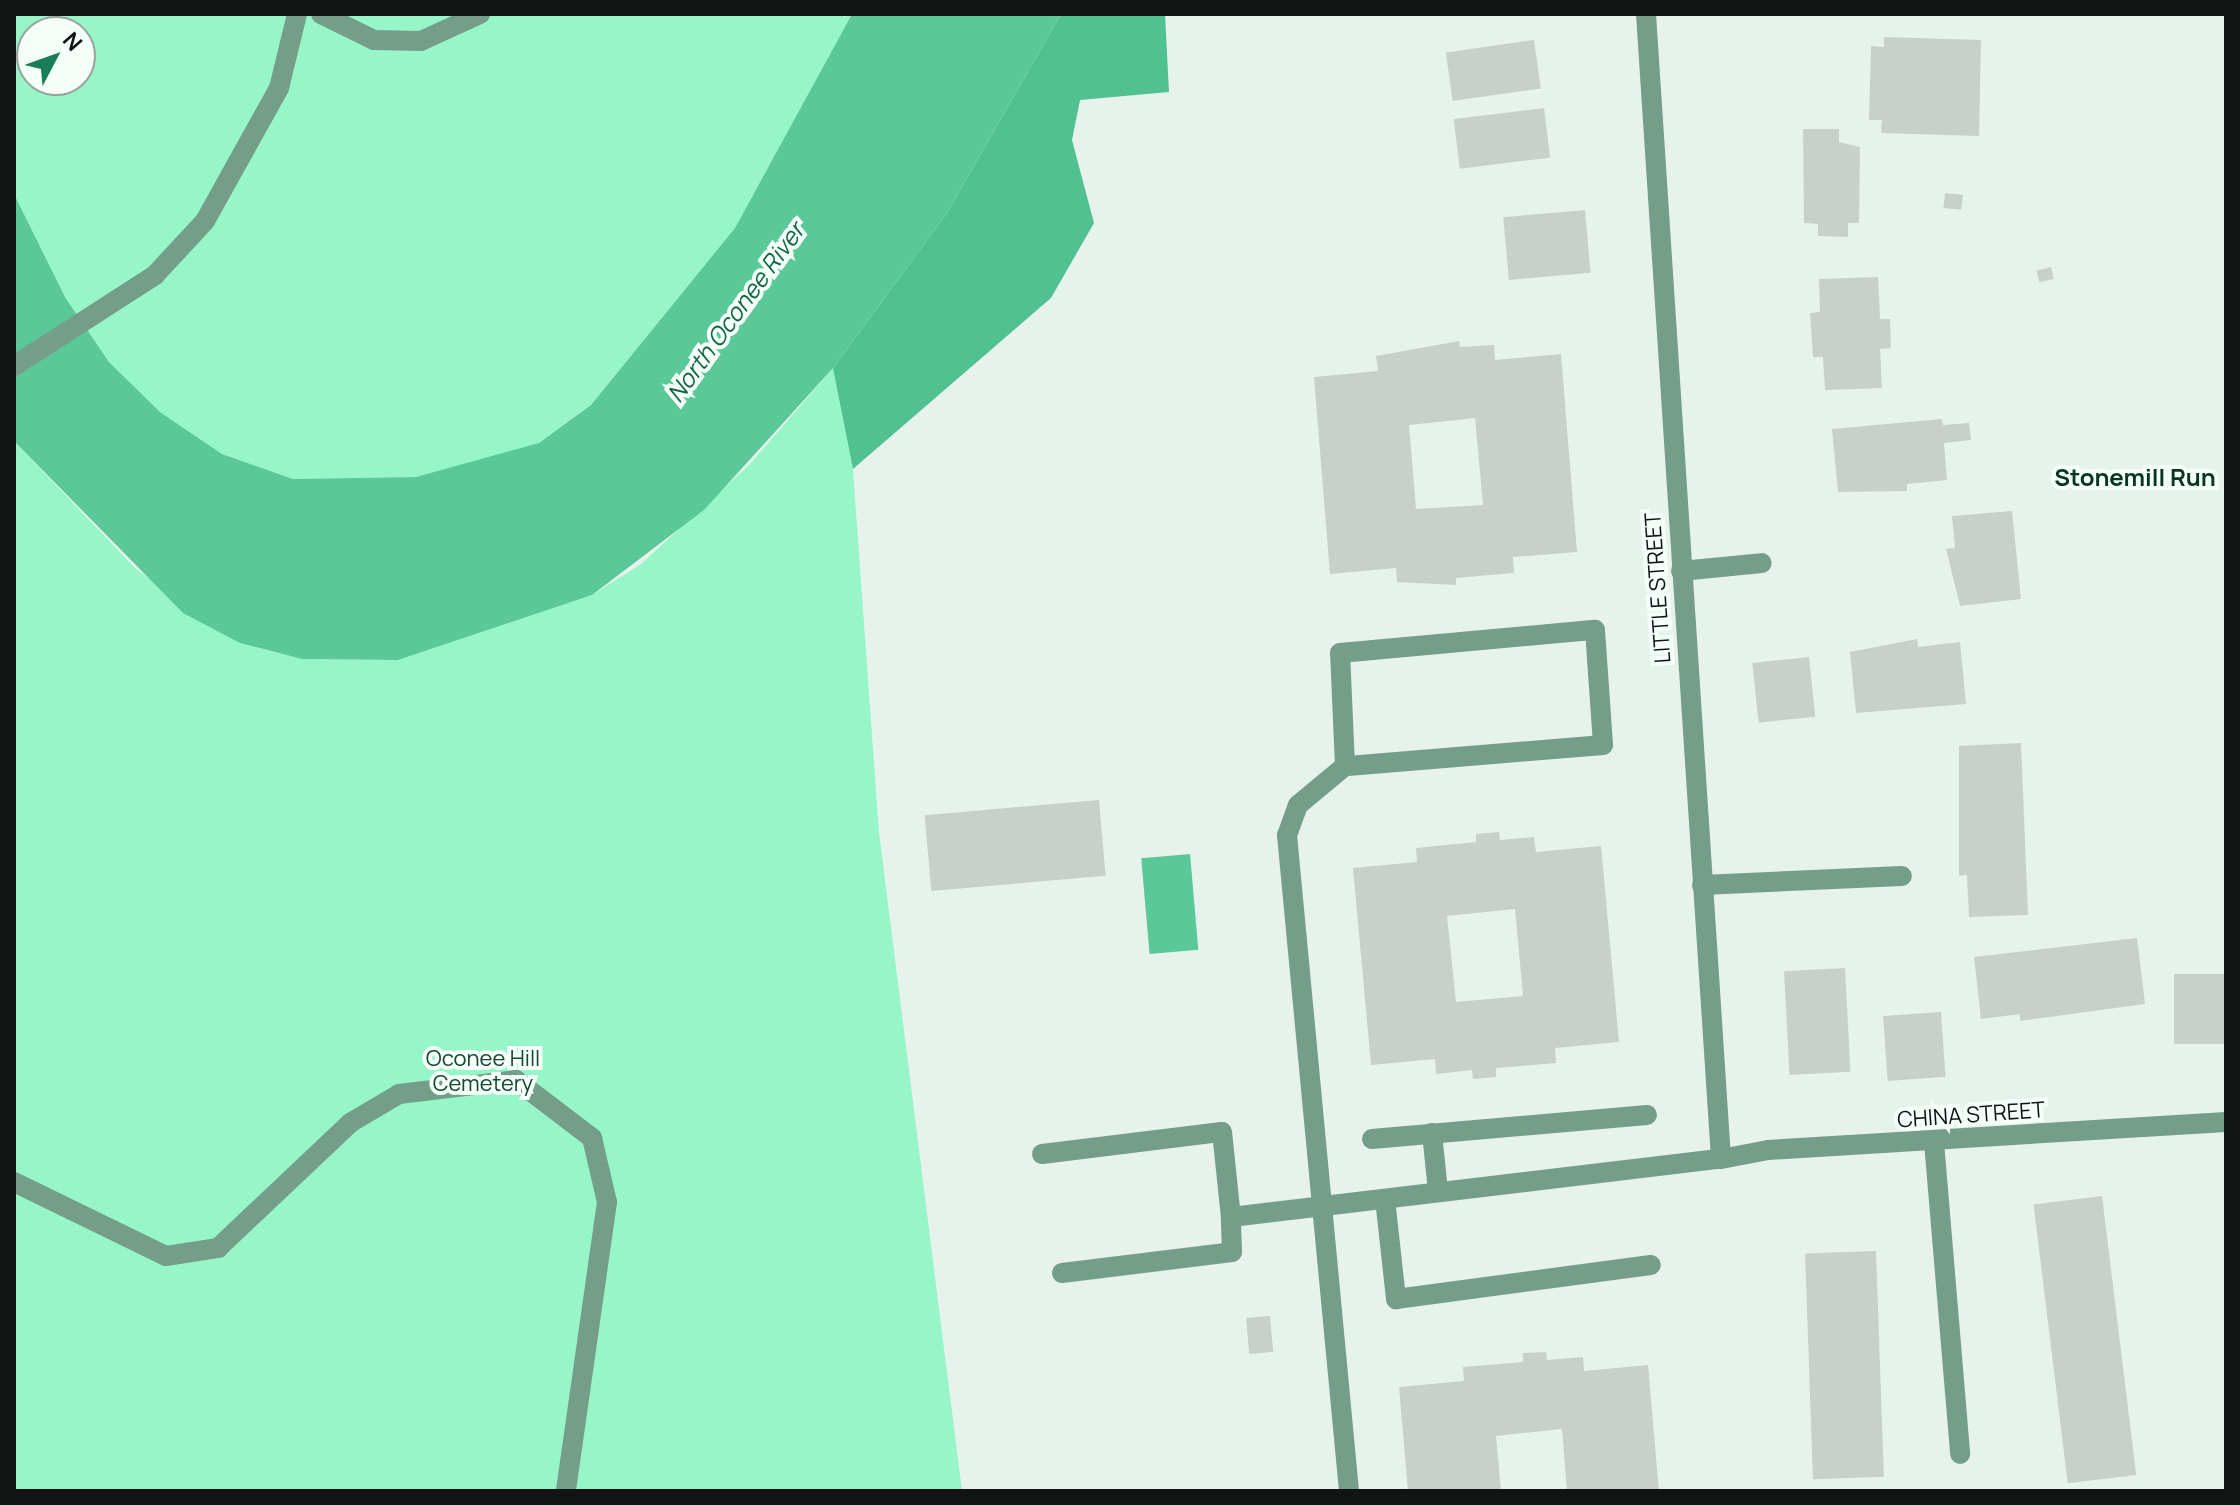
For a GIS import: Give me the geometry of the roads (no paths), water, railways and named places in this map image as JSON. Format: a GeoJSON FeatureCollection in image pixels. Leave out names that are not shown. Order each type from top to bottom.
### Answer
{"type":"FeatureCollection","features":[{"type":"Feature","properties":{"kind":"street"},"geometry":{"type":"LineString","coordinates":[[14,366],[115,303],[205,221],[279,88],[297,14]]}},
{"type":"Feature","properties":{"kind":"street"},"geometry":{"type":"LineString","coordinates":[[321,14],[374,40],[421,41],[480,14]]}},
{"type":"Feature","properties":{"kind":"street","name":"LITTLE STREET"},"geometry":{"type":"LineString","coordinates":[[1646,14],[1721,1159]]}},
{"type":"Feature","properties":{"kind":"street"},"geometry":{"type":"LineString","coordinates":[[1681,571],[1762,563]]}},
{"type":"Feature","properties":{"kind":"street"},"geometry":{"type":"LineString","coordinates":[[1345,766],[1340,653],[1595,630],[1603,745],[1345,766],[1298,805],[1287,835],[1325,1208],[1349,1491]]}},
{"type":"Feature","properties":{"kind":"street"},"geometry":{"type":"LineString","coordinates":[[1702,885],[1902,876]]}},
{"type":"Feature","properties":{"kind":"street"},"geometry":{"type":"LineString","coordinates":[[14,1182],[166,1256],[218,1248],[350,1123],[399,1094],[516,1080],[592,1138],[607,1202],[566,1491]]}},
{"type":"Feature","properties":{"kind":"street"},"geometry":{"type":"LineString","coordinates":[[1372,1139],[1647,1115]]}},
{"type":"Feature","properties":{"kind":"street","name":"CHINA STREET"},"geometry":{"type":"LineString","coordinates":[[1231,1217],[1721,1159],[1768,1150],[2226,1122]]}},
{"type":"Feature","properties":{"kind":"street"},"geometry":{"type":"LineString","coordinates":[[1042,1154],[1222,1132],[1232,1252],[1062,1273]]}},
{"type":"Feature","properties":{"kind":"street"},"geometry":{"type":"LineString","coordinates":[[1432,1133],[1438,1191]]}},
{"type":"Feature","properties":{"kind":"street"},"geometry":{"type":"LineString","coordinates":[[1934,1142],[1960,1454]]}},
{"type":"Feature","properties":{"kind":"street"},"geometry":{"type":"LineString","coordinates":[[1385,1199],[1396,1299],[1651,1265]]}},
{"type":"Feature","properties":{"kind":"water","name":"North Oconee River"},"geometry":{"type":"Polygon","coordinates":[[[852,14],[1061,14],[947,213],[833,368],[704,510],[592,595],[398,660],[302,659],[240,643],[183,613],[14,441],[14,194],[65,297],[109,362],[160,412],[222,454],[293,479],[416,477],[539,443],[591,405],[735,228],[852,14]]]}},
{"type":"Feature","properties":{"kind":"water"},"geometry":{"type":"Polygon","coordinates":[[[1190,854],[1198,950],[1150,954],[1141,858],[1190,854]]]}},
{"type":"Feature","properties":{"kind":"district","name":"Stonemill Run"},"geometry":{"type":"Point","coordinates":[2135,477]}},
{"type":"Feature","properties":{"kind":"park label","name":"Oconee Hill Cemetery"},"geometry":{"type":"Point","coordinates":[483,1070]}}]}
